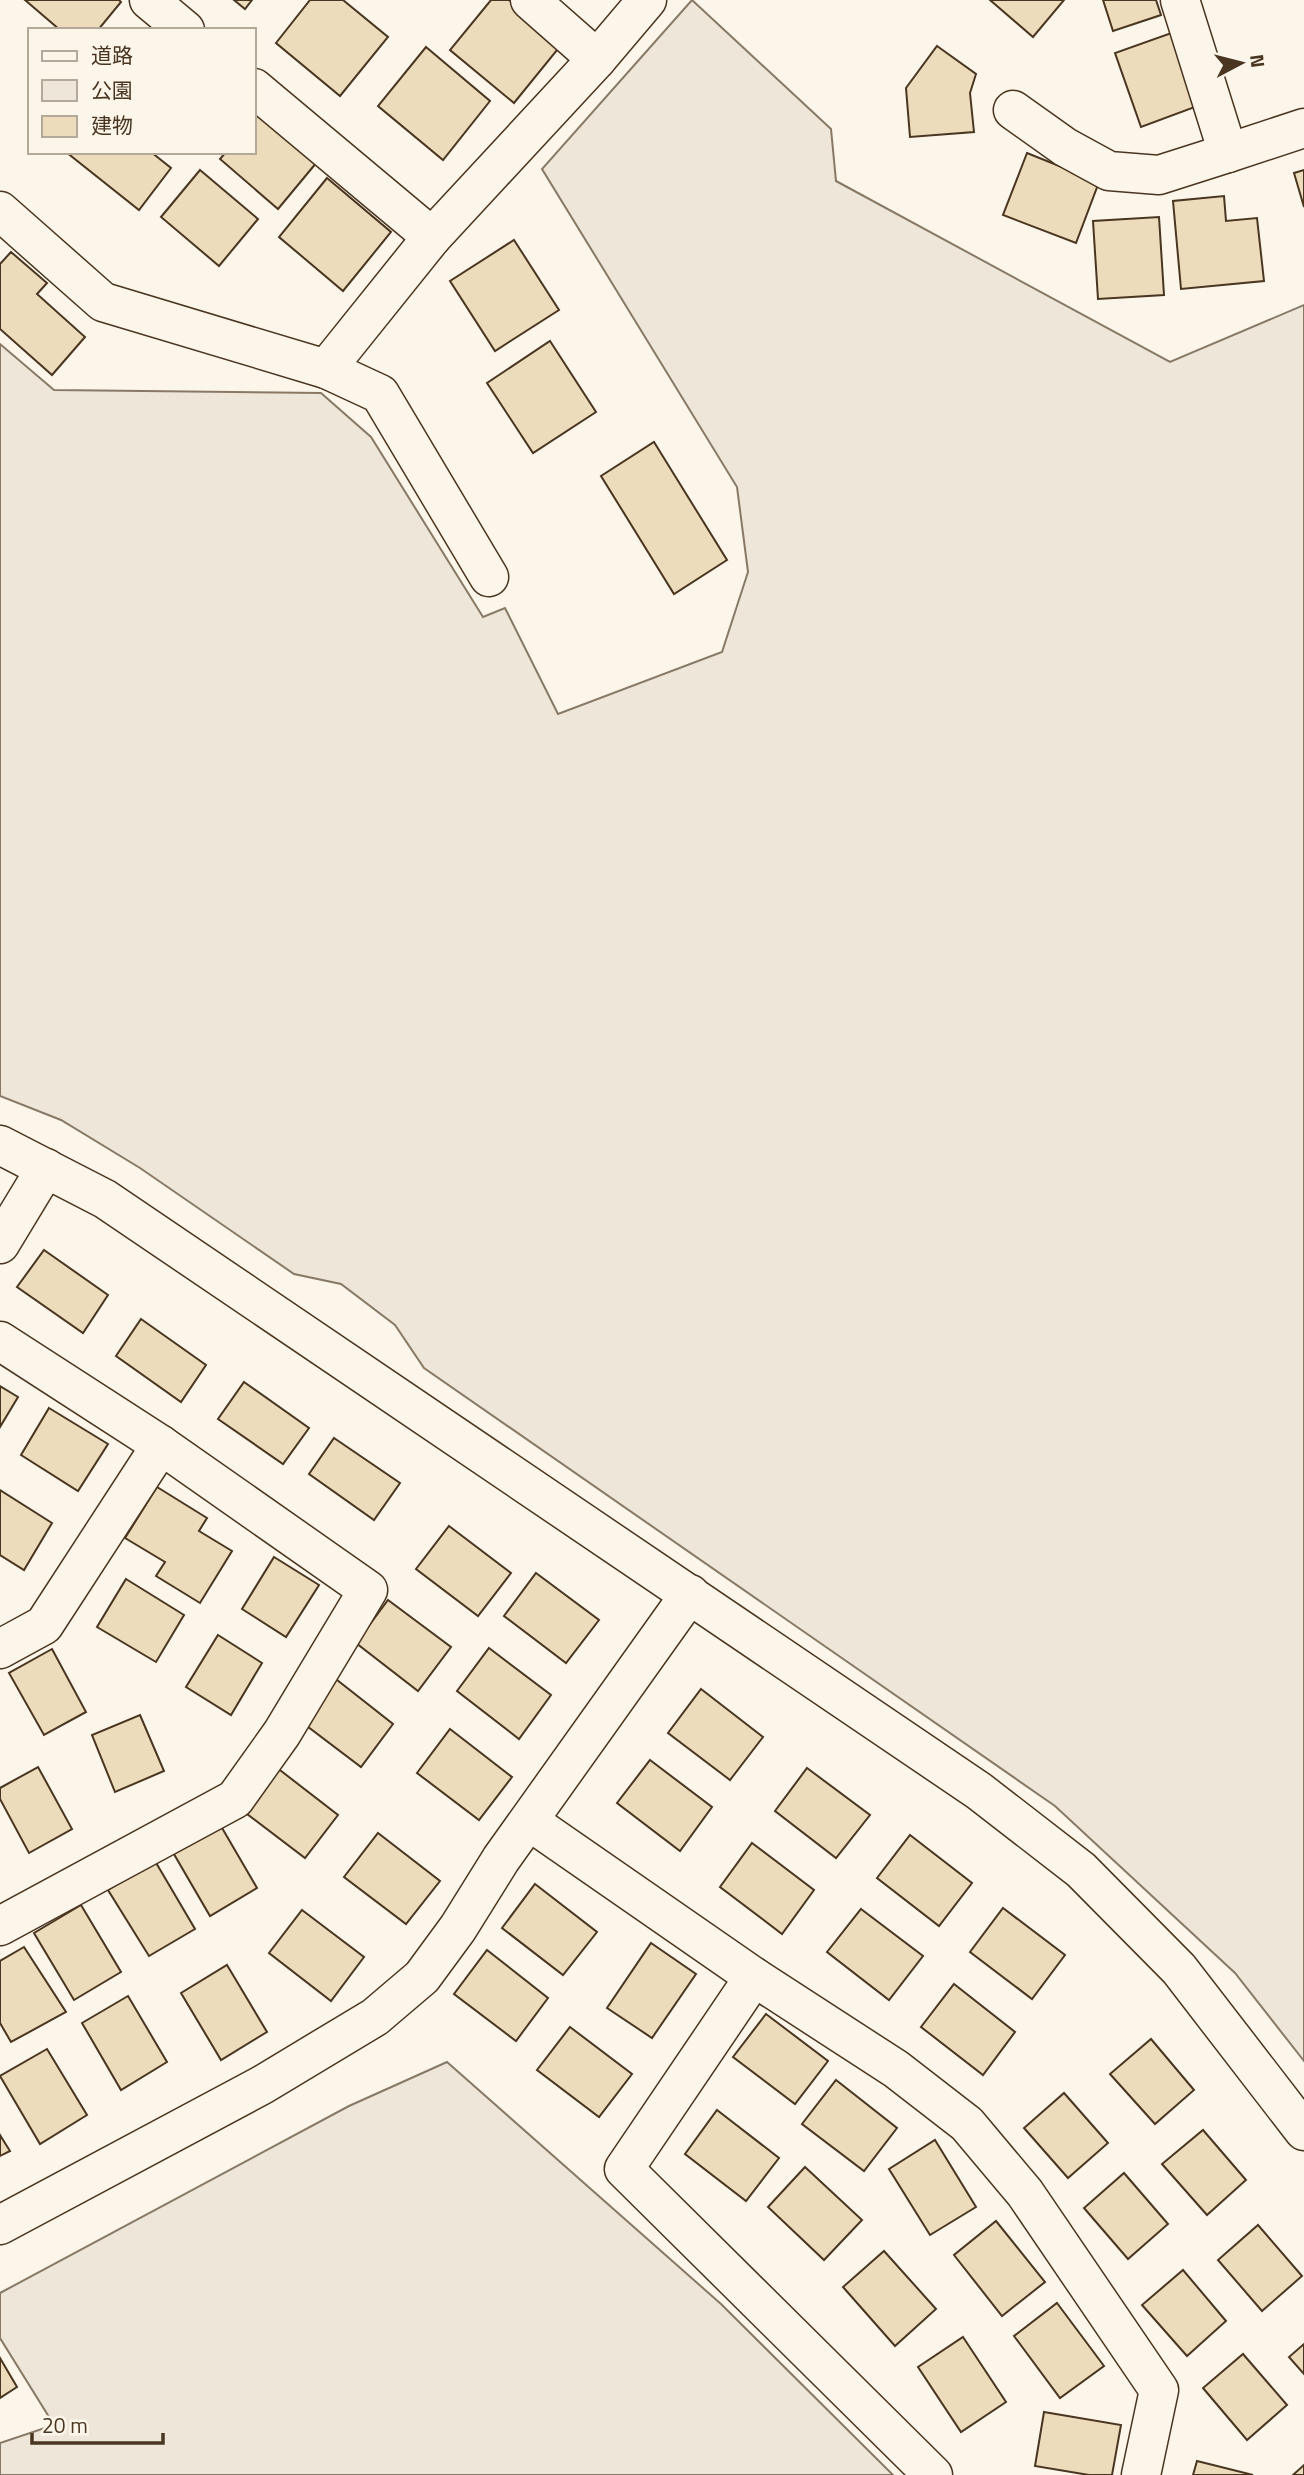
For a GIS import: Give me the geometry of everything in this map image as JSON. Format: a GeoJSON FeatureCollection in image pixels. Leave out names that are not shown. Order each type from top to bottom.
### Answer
{"type":"FeatureCollection","features":[{"type":"Feature","properties":{"kind":"street"},"geometry":{"type":"LineString","coordinates":[[149,0],[183,28]]}},
{"type":"Feature","properties":{"kind":"street"},"geometry":{"type":"LineString","coordinates":[[530,0],[597,59]]}},
{"type":"Feature","properties":{"kind":"street"},"geometry":{"type":"LineString","coordinates":[[326,369],[432,237],[597,59],[647,0]]}},
{"type":"Feature","properties":{"kind":"street"},"geometry":{"type":"LineString","coordinates":[[1180,0],[1228,153]]}},
{"type":"Feature","properties":{"kind":"street"},"geometry":{"type":"LineString","coordinates":[[256,90],[432,237]]}},
{"type":"Feature","properties":{"kind":"street"},"geometry":{"type":"LineString","coordinates":[[1013,110],[1065,147],[1109,171],[1159,175],[1304,128]]}},
{"type":"Feature","properties":{"kind":"street"},"geometry":{"type":"LineString","coordinates":[[0,211],[103,302],[326,369],[380,394],[489,577]]}},
{"type":"Feature","properties":{"kind":"street"},"geometry":{"type":"LineString","coordinates":[[0,1145],[105,1199],[979,1791],[1081,1870],[1179,1969],[1304,2131]]}},
{"type":"Feature","properties":{"kind":"street"},"geometry":{"type":"LineString","coordinates":[[0,1244],[46,1168]]}},
{"type":"Feature","properties":{"kind":"street"},"geometry":{"type":"LineString","coordinates":[[0,1340],[161,1445],[368,1590],[282,1733],[234,1799],[0,1926]]}},
{"type":"Feature","properties":{"kind":"street"},"geometry":{"type":"LineString","coordinates":[[0,1649],[44,1625],[161,1445]]}},
{"type":"Feature","properties":{"kind":"street"},"geometry":{"type":"LineString","coordinates":[[0,2225],[262,2085],[375,2017],[422,1977],[458,1928],[501,1858],[690,1594]]}},
{"type":"Feature","properties":{"kind":"street"},"geometry":{"type":"LineString","coordinates":[[529,1821],[754,1977],[896,2068],[967,2124],[1025,2193],[1159,2390],[1141,2475]]}},
{"type":"Feature","properties":{"kind":"street"},"geometry":{"type":"LineString","coordinates":[[754,1977],[624,2169],[933,2475]]}},
{"type":"Feature","properties":{"kind":"green space"},"geometry":{"type":"Polygon","coordinates":[[[692,0],[831,129],[836,181],[1170,362],[1304,305],[1304,2061],[1235,1973],[1055,1806],[424,1368],[395,1325],[341,1284],[294,1274],[140,1168],[61,1120],[0,1096],[0,344],[54,390],[321,393],[371,437],[483,617],[505,608],[558,714],[722,652],[748,572],[737,487],[542,169],[692,0]]]}},
{"type":"Feature","properties":{"kind":"green space"},"geometry":{"type":"Polygon","coordinates":[[[447,2062],[721,2304],[893,2475],[0,2475],[0,2443],[54,2425],[0,2338],[0,2293],[349,2106],[447,2062]]]}},
{"type":"Feature","properties":{"kind":"building"},"geometry":{"type":"Polygon","coordinates":[[[25,0],[121,2],[100,28],[58,28],[25,0]]]}},
{"type":"Feature","properties":{"kind":"building"},"geometry":{"type":"Polygon","coordinates":[[[234,0],[252,0],[245,9],[234,0]]]}},
{"type":"Feature","properties":{"kind":"building"},"geometry":{"type":"Polygon","coordinates":[[[310,0],[343,0],[388,37],[340,96],[276,43],[310,0]]]}},
{"type":"Feature","properties":{"kind":"building"},"geometry":{"type":"Polygon","coordinates":[[[491,0],[509,0],[562,44],[514,103],[450,50],[491,0]]]}},
{"type":"Feature","properties":{"kind":"building"},"geometry":{"type":"Polygon","coordinates":[[[990,0],[1064,0],[1033,37],[990,0]]]}},
{"type":"Feature","properties":{"kind":"building"},"geometry":{"type":"Polygon","coordinates":[[[1103,0],[1156,0],[1161,15],[1113,31],[1103,0]]]}},
{"type":"Feature","properties":{"kind":"building"},"geometry":{"type":"Polygon","coordinates":[[[1177,31],[1203,104],[1141,127],[1115,53],[1177,31]]]}},
{"type":"Feature","properties":{"kind":"building"},"geometry":{"type":"Polygon","coordinates":[[[937,46],[976,74],[970,93],[974,132],[910,137],[906,88],[937,46]]]}},
{"type":"Feature","properties":{"kind":"building"},"geometry":{"type":"Polygon","coordinates":[[[426,47],[490,101],[443,160],[378,106],[426,47]]]}},
{"type":"Feature","properties":{"kind":"building"},"geometry":{"type":"Polygon","coordinates":[[[259,113],[317,162],[278,209],[220,159],[224,154],[256,154],[256,117],[259,113]]]}},
{"type":"Feature","properties":{"kind":"building"},"geometry":{"type":"Polygon","coordinates":[[[1027,153],[1099,182],[1076,243],[1003,215],[1027,153]]]}},
{"type":"Feature","properties":{"kind":"building"},"geometry":{"type":"Polygon","coordinates":[[[69,154],[154,154],[171,168],[139,210],[69,154]]]}},
{"type":"Feature","properties":{"kind":"building"},"geometry":{"type":"Polygon","coordinates":[[[200,170],[258,219],[219,266],[161,217],[200,170]]]}},
{"type":"Feature","properties":{"kind":"building"},"geometry":{"type":"Polygon","coordinates":[[[1304,170],[1304,207],[1294,173],[1304,170]]]}},
{"type":"Feature","properties":{"kind":"building"},"geometry":{"type":"Polygon","coordinates":[[[327,178],[391,232],[343,291],[279,237],[327,178]]]}},
{"type":"Feature","properties":{"kind":"building"},"geometry":{"type":"Polygon","coordinates":[[[1224,196],[1226,221],[1257,218],[1264,281],[1181,289],[1173,201],[1224,196]]]}},
{"type":"Feature","properties":{"kind":"building"},"geometry":{"type":"Polygon","coordinates":[[[1159,217],[1164,295],[1098,299],[1093,221],[1159,217]]]}},
{"type":"Feature","properties":{"kind":"building"},"geometry":{"type":"Polygon","coordinates":[[[514,240],[559,310],[495,351],[450,281],[514,240]]]}},
{"type":"Feature","properties":{"kind":"building"},"geometry":{"type":"Polygon","coordinates":[[[11,252],[47,283],[37,294],[85,337],[52,375],[0,329],[0,264],[11,252]]]}},
{"type":"Feature","properties":{"kind":"building"},"geometry":{"type":"Polygon","coordinates":[[[550,341],[596,412],[533,453],[487,383],[550,341]]]}},
{"type":"Feature","properties":{"kind":"building"},"geometry":{"type":"Polygon","coordinates":[[[654,442],[727,560],[674,594],[601,476],[654,442]]]}},
{"type":"Feature","properties":{"kind":"building"},"geometry":{"type":"Polygon","coordinates":[[[44,1250],[108,1295],[83,1333],[17,1287],[44,1250]]]}},
{"type":"Feature","properties":{"kind":"building"},"geometry":{"type":"Polygon","coordinates":[[[141,1319],[206,1365],[181,1402],[116,1356],[141,1319]]]}},
{"type":"Feature","properties":{"kind":"building"},"geometry":{"type":"Polygon","coordinates":[[[244,1382],[309,1428],[283,1464],[218,1419],[244,1382]]]}},
{"type":"Feature","properties":{"kind":"building"},"geometry":{"type":"Polygon","coordinates":[[[0,1386],[18,1397],[0,1427],[0,1386]]]}},
{"type":"Feature","properties":{"kind":"building"},"geometry":{"type":"Polygon","coordinates":[[[49,1408],[108,1444],[78,1491],[21,1455],[49,1408]]]}},
{"type":"Feature","properties":{"kind":"building"},"geometry":{"type":"Polygon","coordinates":[[[334,1438],[400,1483],[374,1520],[309,1474],[334,1438]]]}},
{"type":"Feature","properties":{"kind":"building"},"geometry":{"type":"Polygon","coordinates":[[[157,1487],[207,1518],[199,1531],[232,1551],[200,1603],[156,1576],[165,1562],[125,1538],[157,1487]]]}},
{"type":"Feature","properties":{"kind":"building"},"geometry":{"type":"Polygon","coordinates":[[[0,1490],[52,1523],[24,1570],[0,1555],[0,1490]]]}},
{"type":"Feature","properties":{"kind":"building"},"geometry":{"type":"Polygon","coordinates":[[[449,1526],[511,1573],[478,1616],[416,1569],[449,1526]]]}},
{"type":"Feature","properties":{"kind":"building"},"geometry":{"type":"Polygon","coordinates":[[[274,1557],[319,1585],[286,1637],[242,1609],[274,1557]]]}},
{"type":"Feature","properties":{"kind":"building"},"geometry":{"type":"Polygon","coordinates":[[[536,1573],[599,1620],[566,1663],[504,1616],[536,1573]]]}},
{"type":"Feature","properties":{"kind":"building"},"geometry":{"type":"Polygon","coordinates":[[[126,1579],[184,1615],[156,1662],[97,1627],[126,1579]]]}},
{"type":"Feature","properties":{"kind":"building"},"geometry":{"type":"Polygon","coordinates":[[[388,1600],[451,1647],[418,1691],[356,1643],[388,1600]]]}},
{"type":"Feature","properties":{"kind":"building"},"geometry":{"type":"Polygon","coordinates":[[[218,1635],[262,1663],[231,1715],[186,1687],[218,1635]]]}},
{"type":"Feature","properties":{"kind":"building"},"geometry":{"type":"Polygon","coordinates":[[[489,1648],[551,1695],[519,1739],[457,1691],[489,1648]]]}},
{"type":"Feature","properties":{"kind":"building"},"geometry":{"type":"Polygon","coordinates":[[[52,1649],[86,1712],[44,1735],[9,1673],[52,1649]]]}},
{"type":"Feature","properties":{"kind":"building"},"geometry":{"type":"Polygon","coordinates":[[[332,1676],[393,1724],[361,1767],[299,1720],[332,1676]]]}},
{"type":"Feature","properties":{"kind":"building"},"geometry":{"type":"Polygon","coordinates":[[[701,1689],[763,1737],[730,1780],[668,1733],[701,1689]]]}},
{"type":"Feature","properties":{"kind":"building"},"geometry":{"type":"Polygon","coordinates":[[[140,1715],[164,1771],[115,1792],[92,1735],[140,1715]]]}},
{"type":"Feature","properties":{"kind":"building"},"geometry":{"type":"Polygon","coordinates":[[[450,1729],[512,1777],[479,1820],[417,1773],[450,1729]]]}},
{"type":"Feature","properties":{"kind":"building"},"geometry":{"type":"Polygon","coordinates":[[[650,1760],[712,1807],[680,1851],[617,1803],[650,1760]]]}},
{"type":"Feature","properties":{"kind":"building"},"geometry":{"type":"Polygon","coordinates":[[[38,1767],[72,1829],[29,1853],[0,1799],[0,1788],[38,1767]]]}},
{"type":"Feature","properties":{"kind":"building"},"geometry":{"type":"Polygon","coordinates":[[[276,1767],[338,1815],[305,1858],[243,1811],[276,1767]]]}},
{"type":"Feature","properties":{"kind":"building"},"geometry":{"type":"Polygon","coordinates":[[[807,1768],[870,1815],[836,1858],[775,1811],[807,1768]]]}},
{"type":"Feature","properties":{"kind":"building"},"geometry":{"type":"Polygon","coordinates":[[[218,1821],[257,1888],[210,1916],[171,1849],[218,1821]]]}},
{"type":"Feature","properties":{"kind":"building"},"geometry":{"type":"Polygon","coordinates":[[[378,1833],[440,1881],[406,1924],[344,1877],[378,1833]]]}},
{"type":"Feature","properties":{"kind":"building"},"geometry":{"type":"Polygon","coordinates":[[[910,1835],[972,1883],[939,1926],[877,1878],[910,1835]]]}},
{"type":"Feature","properties":{"kind":"building"},"geometry":{"type":"Polygon","coordinates":[[[752,1843],[814,1890],[782,1934],[720,1887],[752,1843]]]}},
{"type":"Feature","properties":{"kind":"building"},"geometry":{"type":"Polygon","coordinates":[[[155,1861],[195,1929],[149,1956],[108,1890],[155,1861]]]}},
{"type":"Feature","properties":{"kind":"building"},"geometry":{"type":"Polygon","coordinates":[[[535,1884],[597,1932],[563,1975],[502,1928],[535,1884]]]}},
{"type":"Feature","properties":{"kind":"building"},"geometry":{"type":"Polygon","coordinates":[[[81,1905],[121,1972],[74,2000],[34,1933],[81,1905]]]}},
{"type":"Feature","properties":{"kind":"building"},"geometry":{"type":"Polygon","coordinates":[[[1003,1908],[1065,1955],[1032,1999],[970,1952],[1003,1908]]]}},
{"type":"Feature","properties":{"kind":"building"},"geometry":{"type":"Polygon","coordinates":[[[861,1909],[923,1956],[889,2000],[827,1952],[861,1909]]]}},
{"type":"Feature","properties":{"kind":"building"},"geometry":{"type":"Polygon","coordinates":[[[302,1910],[364,1957],[331,2001],[269,1953],[302,1910]]]}},
{"type":"Feature","properties":{"kind":"building"},"geometry":{"type":"Polygon","coordinates":[[[651,1943],[696,1974],[652,2038],[607,2008],[651,1943]]]}},
{"type":"Feature","properties":{"kind":"building"},"geometry":{"type":"Polygon","coordinates":[[[24,1947],[66,2012],[11,2042],[0,2023],[0,1961],[24,1947]]]}},
{"type":"Feature","properties":{"kind":"building"},"geometry":{"type":"Polygon","coordinates":[[[487,1950],[548,1998],[516,2041],[454,1994],[487,1950]]]}},
{"type":"Feature","properties":{"kind":"building"},"geometry":{"type":"Polygon","coordinates":[[[227,1965],[267,2032],[221,2060],[181,1993],[227,1965]]]}},
{"type":"Feature","properties":{"kind":"building"},"geometry":{"type":"Polygon","coordinates":[[[954,1984],[1015,2032],[983,2075],[921,2027],[954,1984]]]}},
{"type":"Feature","properties":{"kind":"building"},"geometry":{"type":"Polygon","coordinates":[[[128,1996],[167,2062],[121,2090],[82,2023],[128,1996]]]}},
{"type":"Feature","properties":{"kind":"building"},"geometry":{"type":"Polygon","coordinates":[[[766,2014],[828,2061],[795,2104],[733,2057],[766,2014]]]}},
{"type":"Feature","properties":{"kind":"building"},"geometry":{"type":"Polygon","coordinates":[[[570,2027],[632,2074],[599,2117],[537,2070],[570,2027]]]}},
{"type":"Feature","properties":{"kind":"building"},"geometry":{"type":"Polygon","coordinates":[[[1151,2039],[1194,2090],[1155,2124],[1110,2074],[1151,2039]]]}},
{"type":"Feature","properties":{"kind":"building"},"geometry":{"type":"Polygon","coordinates":[[[47,2049],[87,2115],[40,2144],[0,2076],[47,2049]]]}},
{"type":"Feature","properties":{"kind":"building"},"geometry":{"type":"Polygon","coordinates":[[[836,2080],[897,2128],[864,2171],[802,2124],[836,2080]]]}},
{"type":"Feature","properties":{"kind":"building"},"geometry":{"type":"Polygon","coordinates":[[[1064,2093],[1108,2143],[1068,2178],[1024,2128],[1064,2093]]]}},
{"type":"Feature","properties":{"kind":"building"},"geometry":{"type":"Polygon","coordinates":[[[717,2110],[779,2158],[746,2201],[685,2154],[717,2110]]]}},
{"type":"Feature","properties":{"kind":"building"},"geometry":{"type":"Polygon","coordinates":[[[1203,2130],[1246,2180],[1207,2215],[1162,2164],[1203,2130]]]}},
{"type":"Feature","properties":{"kind":"building"},"geometry":{"type":"Polygon","coordinates":[[[0,2135],[10,2151],[0,2156],[0,2135]]]}},
{"type":"Feature","properties":{"kind":"building"},"geometry":{"type":"Polygon","coordinates":[[[935,2140],[976,2207],[930,2235],[889,2169],[935,2140]]]}},
{"type":"Feature","properties":{"kind":"building"},"geometry":{"type":"Polygon","coordinates":[[[805,2167],[862,2220],[824,2260],[768,2207],[805,2167]]]}},
{"type":"Feature","properties":{"kind":"building"},"geometry":{"type":"Polygon","coordinates":[[[1124,2173],[1168,2224],[1128,2259],[1084,2208],[1124,2173]]]}},
{"type":"Feature","properties":{"kind":"building"},"geometry":{"type":"Polygon","coordinates":[[[996,2221],[1045,2282],[1002,2316],[954,2255],[996,2221]]]}},
{"type":"Feature","properties":{"kind":"building"},"geometry":{"type":"Polygon","coordinates":[[[1258,2225],[1302,2276],[1262,2311],[1218,2260],[1258,2225]]]}},
{"type":"Feature","properties":{"kind":"building"},"geometry":{"type":"Polygon","coordinates":[[[884,2251],[936,2309],[895,2346],[843,2287],[884,2251]]]}},
{"type":"Feature","properties":{"kind":"building"},"geometry":{"type":"Polygon","coordinates":[[[1183,2270],[1226,2321],[1187,2356],[1142,2305],[1183,2270]]]}},
{"type":"Feature","properties":{"kind":"building"},"geometry":{"type":"Polygon","coordinates":[[[1057,2303],[1104,2366],[1060,2398],[1014,2336],[1057,2303]]]}},
{"type":"Feature","properties":{"kind":"building"},"geometry":{"type":"Polygon","coordinates":[[[963,2337],[1006,2402],[961,2432],[918,2367],[963,2337]]]}},
{"type":"Feature","properties":{"kind":"building"},"geometry":{"type":"Polygon","coordinates":[[[1304,2344],[1304,2374],[1289,2357],[1304,2344]]]}},
{"type":"Feature","properties":{"kind":"building"},"geometry":{"type":"Polygon","coordinates":[[[1243,2354],[1287,2405],[1247,2440],[1203,2388],[1243,2354]]]}},
{"type":"Feature","properties":{"kind":"building"},"geometry":{"type":"Polygon","coordinates":[[[0,2358],[17,2387],[0,2398],[0,2358]]]}},
{"type":"Feature","properties":{"kind":"building"},"geometry":{"type":"Polygon","coordinates":[[[1044,2412],[1121,2425],[1112,2475],[1089,2475],[1035,2466],[1044,2412]]]}},
{"type":"Feature","properties":{"kind":"building"},"geometry":{"type":"Polygon","coordinates":[[[1197,2461],[1253,2475],[1193,2475],[1197,2461]]]}},
{"type":"Feature","properties":{"kind":"building"},"geometry":{"type":"Polygon","coordinates":[[[1304,2465],[1304,2475],[1293,2475],[1304,2465]]]}}]}
